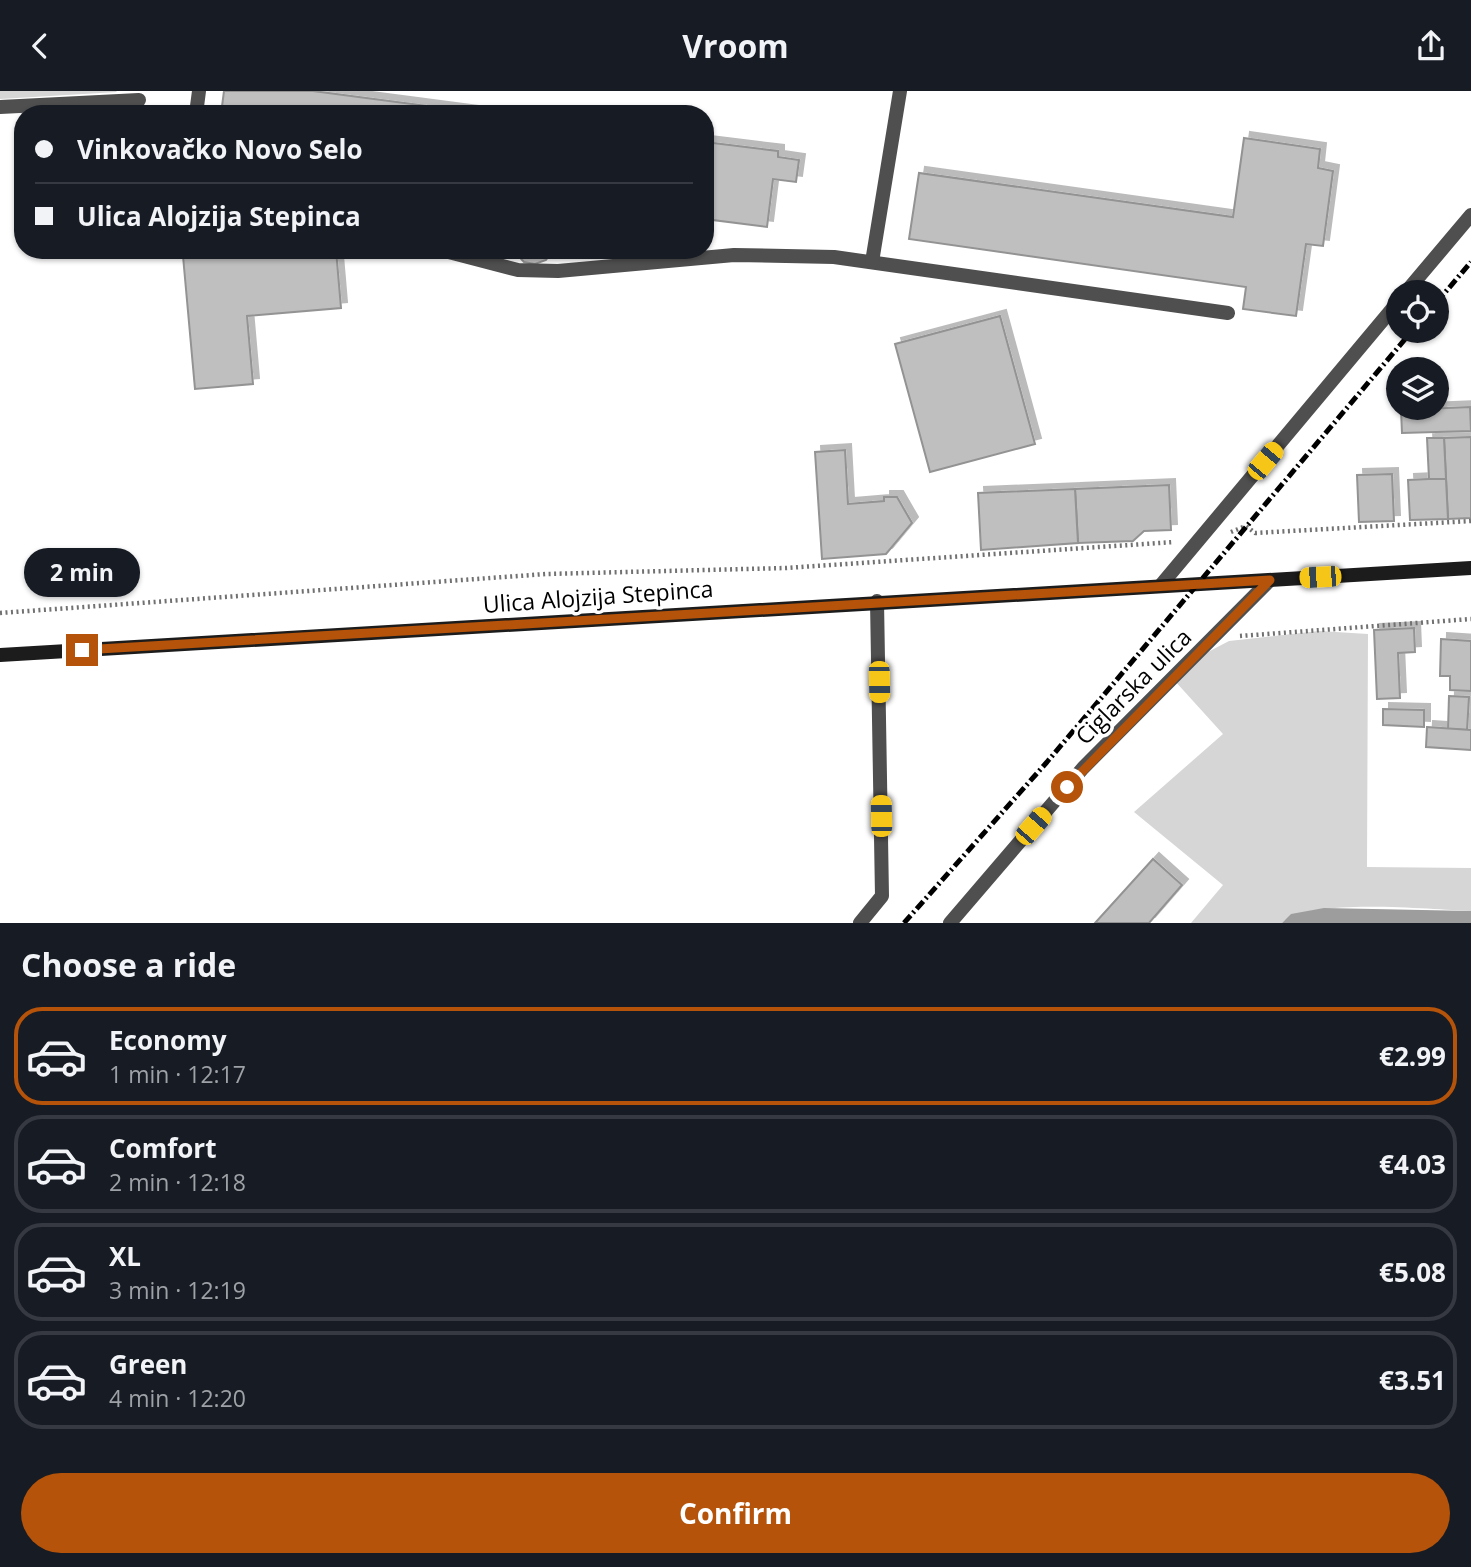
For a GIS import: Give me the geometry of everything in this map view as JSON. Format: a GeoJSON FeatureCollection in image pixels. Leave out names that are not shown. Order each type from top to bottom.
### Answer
{"type":"FeatureCollection","features":[{"type":"Feature","properties":{"kind":"main road","name":"Ulica Alojzija Stepinca"},"geometry":{"type":"LineString","coordinates":[[0,655],[877,601],[1471,568]]}},
{"type":"Feature","properties":{"kind":"street"},"geometry":{"type":"LineString","coordinates":[[872,262],[900,91]]}},
{"type":"Feature","properties":{"kind":"street"},"geometry":{"type":"LineString","coordinates":[[40,105],[139,100]]}},
{"type":"Feature","properties":{"kind":"street"},"geometry":{"type":"LineString","coordinates":[[1416,280],[1471,215]]}},
{"type":"Feature","properties":{"kind":"street"},"geometry":{"type":"LineString","coordinates":[[714,257],[834,257],[1227,313]]}},
{"type":"Feature","properties":{"kind":"street"},"geometry":{"type":"LineString","coordinates":[[476,259],[518,270],[558,271],[690,259]]}},
{"type":"Feature","properties":{"kind":"street"},"geometry":{"type":"LineString","coordinates":[[1161,585],[1386,316]]}},
{"type":"Feature","properties":{"kind":"street","name":"Ciglarska ulica"},"geometry":{"type":"LineString","coordinates":[[950,923],[1083,768],[1270,580]]}},
{"type":"Feature","properties":{"kind":"street"},"geometry":{"type":"LineString","coordinates":[[860,923],[883,896],[877,601]]}},
{"type":"Feature","properties":{"kind":"path"},"geometry":{"type":"LineString","coordinates":[[0,613],[546,574],[786,568],[1199,540],[1246,526],[1255,533],[1265,533],[1471,521]]}},
{"type":"Feature","properties":{"kind":"path"},"geometry":{"type":"LineString","coordinates":[[1211,639],[1471,619]]}},
{"type":"Feature","properties":{"kind":"shaded area"},"geometry":{"type":"Polygon","coordinates":[[[0,91],[116,91],[117,92],[0,99],[0,91]]]}},
{"type":"Feature","properties":{"kind":"shaded area"},"geometry":{"type":"Polygon","coordinates":[[[1319,631],[1368,634],[1367,867],[1471,868],[1471,911],[1343,908],[1296,915],[1282,923],[1191,923],[1223,885],[1134,812],[1223,734],[1174,680],[1208,652],[1229,641],[1319,631]]]}},
{"type":"Feature","properties":{"kind":"shaded area"},"geometry":{"type":"Polygon","coordinates":[[[1324,908],[1471,911],[1471,923],[1282,923],[1291,914],[1324,908]]]}},
{"type":"Feature","properties":{"kind":"building"},"geometry":{"type":"Polygon","coordinates":[[[224,91],[313,91],[420,105],[222,105],[224,91]]]}},
{"type":"Feature","properties":{"kind":"building"},"geometry":{"type":"Polygon","coordinates":[[[1244,138],[1320,149],[1318,168],[1333,171],[1323,246],[1306,244],[1296,316],[1243,309],[1246,287],[909,239],[919,173],[1233,217],[1244,138]]]}},
{"type":"Feature","properties":{"kind":"building"},"geometry":{"type":"Polygon","coordinates":[[[714,143],[778,151],[778,157],[799,160],[796,182],[773,179],[767,227],[714,220],[714,143]]]}},
{"type":"Feature","properties":{"kind":"building"},"geometry":{"type":"Polygon","coordinates":[[[183,259],[337,259],[341,308],[247,316],[253,384],[195,389],[183,259]]]}},
{"type":"Feature","properties":{"kind":"building"},"geometry":{"type":"Polygon","coordinates":[[[521,259],[547,259],[535,264],[521,259]]]}},
{"type":"Feature","properties":{"kind":"building"},"geometry":{"type":"Polygon","coordinates":[[[1000,316],[1035,444],[930,472],[895,344],[1000,316]]]}},
{"type":"Feature","properties":{"kind":"building"},"geometry":{"type":"Polygon","coordinates":[[[1470,407],[1471,431],[1402,433],[1401,420],[1449,420],[1449,408],[1470,407]]]}},
{"type":"Feature","properties":{"kind":"building"},"geometry":{"type":"Polygon","coordinates":[[[1471,437],[1471,518],[1448,519],[1444,438],[1471,437]]]}},
{"type":"Feature","properties":{"kind":"building"},"geometry":{"type":"Polygon","coordinates":[[[1427,438],[1444,438],[1446,479],[1429,479],[1427,438]]]}},
{"type":"Feature","properties":{"kind":"building"},"geometry":{"type":"Polygon","coordinates":[[[845,450],[848,504],[884,501],[884,497],[897,497],[912,523],[886,554],[822,559],[815,452],[845,450]]]}},
{"type":"Feature","properties":{"kind":"building"},"geometry":{"type":"Polygon","coordinates":[[[1392,474],[1394,521],[1359,522],[1357,475],[1392,474]]]}},
{"type":"Feature","properties":{"kind":"building"},"geometry":{"type":"Polygon","coordinates":[[[1446,479],[1448,519],[1410,520],[1408,480],[1446,479]]]}},
{"type":"Feature","properties":{"kind":"building"},"geometry":{"type":"Polygon","coordinates":[[[1169,485],[1171,530],[1144,531],[1133,541],[1078,543],[1075,489],[1169,485]]]}},
{"type":"Feature","properties":{"kind":"building"},"geometry":{"type":"Polygon","coordinates":[[[1075,489],[1078,543],[981,550],[978,493],[1075,489]]]}},
{"type":"Feature","properties":{"kind":"building"},"geometry":{"type":"Polygon","coordinates":[[[1414,628],[1415,652],[1398,653],[1400,698],[1377,699],[1374,630],[1414,628]]]}},
{"type":"Feature","properties":{"kind":"building"},"geometry":{"type":"Polygon","coordinates":[[[1441,639],[1471,641],[1471,691],[1450,690],[1450,676],[1440,676],[1441,639]]]}},
{"type":"Feature","properties":{"kind":"building"},"geometry":{"type":"Polygon","coordinates":[[[1449,696],[1469,697],[1467,730],[1448,729],[1449,696]]]}},
{"type":"Feature","properties":{"kind":"building"},"geometry":{"type":"Polygon","coordinates":[[[1383,709],[1424,710],[1424,727],[1383,725],[1383,709]]]}},
{"type":"Feature","properties":{"kind":"building"},"geometry":{"type":"Polygon","coordinates":[[[1427,727],[1471,730],[1471,750],[1426,747],[1427,727]]]}},
{"type":"Feature","properties":{"kind":"building"},"geometry":{"type":"Polygon","coordinates":[[[1153,859],[1182,885],[1149,923],[1095,923],[1153,859]]]}},
{"type":"Feature","properties":{"kind":"railway"},"geometry":{"type":"LineString","coordinates":[[1449,288],[1471,262]]}},
{"type":"Feature","properties":{"kind":"railway"},"geometry":{"type":"LineString","coordinates":[[904,923],[1047,762],[1402,343]]}},
{"type":"Feature","properties":{"kind":"route"},"geometry":{"type":"LineString","coordinates":[[82,650],[1270,580],[1067,787]]}}]}
